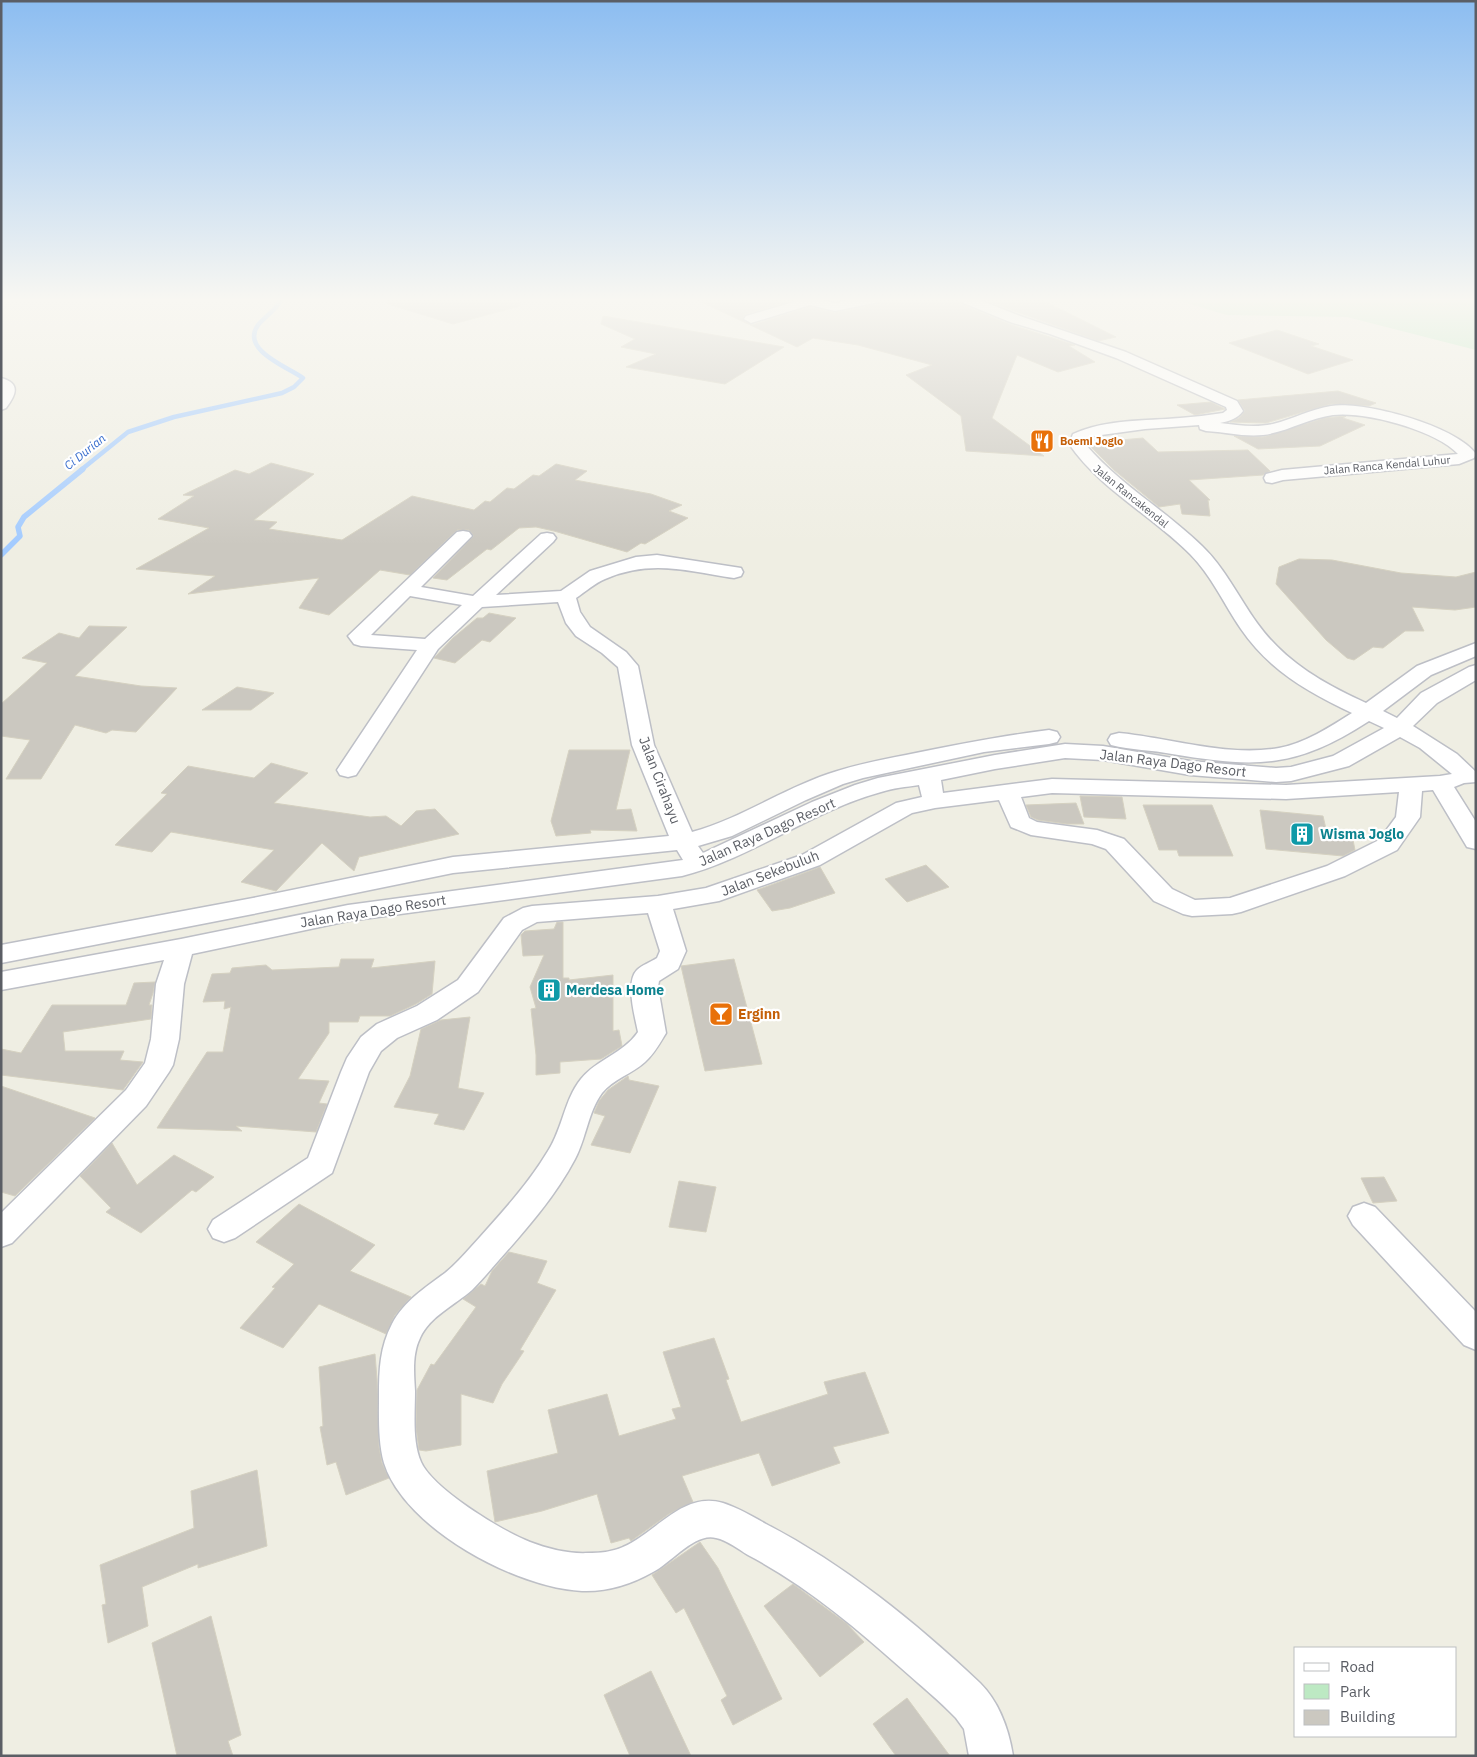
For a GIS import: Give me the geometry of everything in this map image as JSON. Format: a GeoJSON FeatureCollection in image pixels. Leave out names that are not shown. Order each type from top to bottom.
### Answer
{"type":"FeatureCollection","features":[{"type":"Feature","properties":{"kind":"street","name":"Jalan Rancakendal"},"geometry":{"type":"LineString","coordinates":[[1181,381],[1232,404],[1235,411],[1227,417],[1179,423],[1145,424],[1090,432],[1079,437],[1077,444],[1094,467],[1196,551],[1260,639],[1286,667],[1306,682],[1368,711]]}},
{"type":"Feature","properties":{"kind":"street"},"geometry":{"type":"LineString","coordinates":[[1,382],[7,385],[7,397],[1,405]]}},
{"type":"Feature","properties":{"kind":"street","name":"Jalan Ranca Kendal Luhur"},"geometry":{"type":"LineString","coordinates":[[1179,423],[1261,430],[1282,427],[1319,413],[1348,410],[1415,424],[1452,441],[1468,455],[1459,458],[1272,478]]}},
{"type":"Feature","properties":{"kind":"street"},"geometry":{"type":"LineString","coordinates":[[430,645],[361,640],[358,638],[463,536]]}},
{"type":"Feature","properties":{"kind":"street"},"geometry":{"type":"LineString","coordinates":[[348,770],[430,645],[547,538]]}},
{"type":"Feature","properties":{"kind":"street"},"geometry":{"type":"LineString","coordinates":[[406,590],[476,602],[566,596],[597,575],[636,563],[656,561],[734,572]]}},
{"type":"Feature","properties":{"kind":"street","name":"Jalan Cirahayu"},"geometry":{"type":"LineString","coordinates":[[566,596],[568,610],[579,628],[622,658],[628,666],[643,745],[684,842],[699,864]]}},
{"type":"Feature","properties":{"kind":"street","name":"Jalan Raya Dago Resort"},"geometry":{"type":"LineString","coordinates":[[1,954],[453,865],[684,842],[724,831],[835,779],[914,758],[990,753],[1078,737],[1124,740],[1237,755],[1266,756],[1285,753],[1311,745],[1368,711],[1417,675],[1445,660],[1476,649]]}},
{"type":"Feature","properties":{"kind":"street","name":"Jalan Raya Dago Resort"},"geometry":{"type":"LineString","coordinates":[[1042,745],[1065,751],[1102,753],[1190,768],[1276,775],[1291,774],[1347,758],[1399,728],[1429,698],[1476,671]]}},
{"type":"Feature","properties":{"kind":"street"},"geometry":{"type":"LineString","coordinates":[[1368,711],[1445,754],[1472,776]]}},
{"type":"Feature","properties":{"kind":"street","name":"Jalan Raya Dago Resort"},"geometry":{"type":"LineString","coordinates":[[1,981],[181,948],[348,913],[699,864],[856,792],[878,785],[928,776],[990,753]]}},
{"type":"Feature","properties":{"kind":"street"},"geometry":{"type":"LineString","coordinates":[[928,776],[935,801]]}},
{"type":"Feature","properties":{"kind":"street","name":"Jalan Sekebuluh"},"geometry":{"type":"LineString","coordinates":[[224,1229],[321,1165],[355,1072],[370,1044],[388,1031],[427,1013],[468,986],[513,924],[532,914],[658,904],[710,895],[800,864],[904,808],[935,801],[1061,786],[1286,792],[1440,783],[1472,776]]}},
{"type":"Feature","properties":{"kind":"street"},"geometry":{"type":"LineString","coordinates":[[1440,783],[1476,842]]}},
{"type":"Feature","properties":{"kind":"street"},"geometry":{"type":"LineString","coordinates":[[1007,791],[1019,822],[1031,828],[1097,837],[1115,844],[1163,895],[1192,908],[1232,906],[1336,871],[1388,845],[1408,817],[1411,785]]}},
{"type":"Feature","properties":{"kind":"street"},"geometry":{"type":"LineString","coordinates":[[658,904],[673,951],[669,963],[646,977],[644,987],[652,1033],[640,1050],[599,1078],[588,1091],[569,1142],[561,1157],[530,1199],[461,1279],[424,1307],[404,1332],[398,1349],[397,1369],[397,1417],[403,1464],[419,1489],[448,1515],[477,1535],[530,1561],[561,1569],[594,1572],[619,1567],[642,1558],[699,1519],[720,1520],[774,1547],[839,1590],[906,1645],[973,1705],[989,1738],[991,1756]]}},
{"type":"Feature","properties":{"kind":"street"},"geometry":{"type":"LineString","coordinates":[[1,1234],[136,1098],[159,1065],[165,1039],[170,984],[181,948]]}},
{"type":"Feature","properties":{"kind":"street"},"geometry":{"type":"LineString","coordinates":[[1364,1216],[1476,1335]]}},
{"type":"Feature","properties":{"kind":"building"},"geometry":{"type":"Polygon","coordinates":[[[707,381],[730,381],[725,384],[707,381]]]}},
{"type":"Feature","properties":{"kind":"building"},"geometry":{"type":"Polygon","coordinates":[[[914,381],[1007,381],[992,418],[1044,456],[966,451],[961,416],[914,381]]]}},
{"type":"Feature","properties":{"kind":"building"},"geometry":{"type":"Polygon","coordinates":[[[1338,391],[1376,403],[1369,406],[1331,404],[1266,423],[1230,422],[1239,418],[1245,411],[1238,400],[1338,391]]]}},
{"type":"Feature","properties":{"kind":"building"},"geometry":{"type":"Polygon","coordinates":[[[1211,402],[1225,409],[1195,415],[1177,405],[1211,402]]]}},
{"type":"Feature","properties":{"kind":"building"},"geometry":{"type":"Polygon","coordinates":[[[1346,416],[1343,418],[1365,425],[1320,446],[1258,449],[1234,436],[1263,437],[1324,418],[1346,416]]]}},
{"type":"Feature","properties":{"kind":"building"},"geometry":{"type":"Polygon","coordinates":[[[1143,438],[1158,452],[1248,450],[1270,471],[1263,475],[1189,480],[1210,500],[1208,500],[1210,516],[1182,514],[1180,504],[1159,507],[1114,470],[1087,443],[1143,438]]]}},
{"type":"Feature","properties":{"kind":"building"},"geometry":{"type":"Polygon","coordinates":[[[271,463],[314,474],[254,520],[277,522],[269,529],[342,540],[412,496],[474,510],[485,501],[490,502],[507,488],[514,489],[533,475],[539,476],[556,464],[587,471],[575,480],[651,494],[682,505],[669,511],[688,518],[645,544],[641,543],[627,552],[536,527],[519,528],[491,550],[487,549],[447,580],[433,578],[474,536],[469,530],[457,530],[410,575],[380,570],[329,615],[299,608],[319,578],[188,594],[215,576],[136,569],[209,528],[158,519],[194,496],[183,495],[235,470],[249,474],[271,463]]]}},
{"type":"Feature","properties":{"kind":"building"},"geometry":{"type":"Polygon","coordinates":[[[1299,559],[1332,560],[1401,573],[1456,577],[1476,572],[1476,607],[1455,610],[1412,607],[1424,631],[1405,631],[1383,648],[1373,647],[1354,660],[1347,658],[1326,640],[1276,584],[1279,567],[1299,559]]]}},
{"type":"Feature","properties":{"kind":"building"},"geometry":{"type":"Polygon","coordinates":[[[489,613],[516,618],[490,642],[482,640],[455,663],[434,658],[453,638],[477,618],[483,618],[489,613]]]}},
{"type":"Feature","properties":{"kind":"building"},"geometry":{"type":"Polygon","coordinates":[[[89,626],[127,627],[75,676],[141,686],[177,688],[136,732],[112,730],[106,733],[75,725],[41,779],[6,779],[30,740],[1,736],[1,704],[47,663],[22,658],[59,633],[79,638],[89,626]]]}},
{"type":"Feature","properties":{"kind":"building"},"geometry":{"type":"Polygon","coordinates":[[[237,687],[274,693],[251,710],[202,710],[237,687]]]}},
{"type":"Feature","properties":{"kind":"building"},"geometry":{"type":"Polygon","coordinates":[[[569,750],[630,750],[616,810],[631,809],[637,831],[590,830],[591,833],[556,836],[551,821],[569,750]]]}},
{"type":"Feature","properties":{"kind":"building"},"geometry":{"type":"Polygon","coordinates":[[[271,763],[308,773],[274,803],[370,817],[386,816],[401,826],[416,811],[435,809],[459,834],[359,857],[354,871],[322,843],[276,891],[241,882],[274,850],[171,832],[152,852],[115,845],[167,794],[161,793],[188,766],[254,778],[271,763]]]}},
{"type":"Feature","properties":{"kind":"building"},"geometry":{"type":"Polygon","coordinates":[[[1080,796],[1122,797],[1126,819],[1084,817],[1080,796]]]}},
{"type":"Feature","properties":{"kind":"building"},"geometry":{"type":"Polygon","coordinates":[[[1076,803],[1084,824],[1038,820],[1031,817],[1026,805],[1076,803]]]}},
{"type":"Feature","properties":{"kind":"building"},"geometry":{"type":"Polygon","coordinates":[[[1143,805],[1212,805],[1233,856],[1179,856],[1177,850],[1159,850],[1143,805]]]}},
{"type":"Feature","properties":{"kind":"building","name":"Wisma Joglo"},"geometry":{"type":"Polygon","coordinates":[[[1260,810],[1323,816],[1327,833],[1352,835],[1355,850],[1343,856],[1266,849],[1260,810]]]}},
{"type":"Feature","properties":{"kind":"building"},"geometry":{"type":"Polygon","coordinates":[[[926,865],[949,887],[907,902],[885,879],[926,865]]]}},
{"type":"Feature","properties":{"kind":"building"},"geometry":{"type":"Polygon","coordinates":[[[820,867],[835,893],[790,908],[772,911],[757,890],[820,867]]]}},
{"type":"Feature","properties":{"kind":"building"},"geometry":{"type":"Polygon","coordinates":[[[557,922],[563,922],[563,978],[569,978],[569,980],[613,975],[613,1031],[619,1030],[622,1046],[601,1059],[560,1062],[560,1073],[536,1075],[536,1055],[531,1009],[536,1008],[530,987],[544,955],[523,956],[521,935],[525,931],[554,929],[557,922]]]}},
{"type":"Feature","properties":{"kind":"building"},"geometry":{"type":"Polygon","coordinates":[[[341,959],[374,959],[371,968],[435,961],[432,994],[390,1016],[360,1016],[358,1022],[329,1022],[329,1033],[298,1079],[329,1081],[319,1103],[327,1104],[316,1132],[236,1126],[242,1131],[157,1128],[207,1052],[223,1052],[231,1007],[224,1009],[225,1001],[203,1002],[212,974],[230,973],[232,968],[266,965],[272,970],[339,967],[341,959]]]}},
{"type":"Feature","properties":{"kind":"building","name":"Erginn"},"geometry":{"type":"Polygon","coordinates":[[[734,959],[762,1064],[705,1071],[681,966],[734,959]]]}},
{"type":"Feature","properties":{"kind":"building"},"geometry":{"type":"Polygon","coordinates":[[[155,982],[149,1005],[152,1005],[151,1019],[63,1032],[65,1051],[124,1051],[120,1060],[143,1062],[123,1090],[1,1075],[1,1049],[21,1053],[52,1005],[126,1005],[134,983],[155,982]]]}},
{"type":"Feature","properties":{"kind":"building"},"geometry":{"type":"Polygon","coordinates":[[[470,1017],[458,1088],[484,1093],[464,1130],[434,1124],[439,1114],[394,1107],[410,1076],[421,1029],[441,1020],[470,1017]]]}},
{"type":"Feature","properties":{"kind":"building"},"geometry":{"type":"Polygon","coordinates":[[[628,1076],[629,1080],[659,1086],[630,1153],[591,1145],[605,1116],[594,1113],[599,1101],[608,1090],[628,1076]]]}},
{"type":"Feature","properties":{"kind":"building"},"geometry":{"type":"Polygon","coordinates":[[[1,1086],[95,1118],[15,1196],[1,1192],[1,1086]]]}},
{"type":"Feature","properties":{"kind":"building"},"geometry":{"type":"Polygon","coordinates":[[[112,1143],[137,1185],[174,1155],[214,1177],[196,1192],[192,1190],[141,1233],[106,1212],[111,1208],[80,1176],[112,1143]]]}},
{"type":"Feature","properties":{"kind":"building"},"geometry":{"type":"Polygon","coordinates":[[[1384,1177],[1397,1201],[1373,1203],[1361,1178],[1384,1177]]]}},
{"type":"Feature","properties":{"kind":"building"},"geometry":{"type":"Polygon","coordinates":[[[679,1181],[716,1187],[706,1232],[669,1227],[679,1181]]]}},
{"type":"Feature","properties":{"kind":"building"},"geometry":{"type":"Polygon","coordinates":[[[299,1204],[375,1245],[350,1271],[411,1297],[395,1315],[386,1334],[319,1304],[283,1348],[240,1328],[275,1288],[272,1287],[294,1264],[256,1242],[299,1204]]]}},
{"type":"Feature","properties":{"kind":"building"},"geometry":{"type":"Polygon","coordinates":[[[509,1252],[547,1261],[537,1283],[556,1290],[520,1350],[524,1351],[502,1384],[493,1403],[461,1394],[461,1445],[426,1451],[419,1450],[416,1427],[417,1390],[431,1364],[434,1365],[476,1307],[463,1299],[481,1284],[485,1286],[492,1271],[509,1252]]]}},
{"type":"Feature","properties":{"kind":"building"},"geometry":{"type":"Polygon","coordinates":[[[714,1338],[729,1379],[726,1380],[741,1422],[828,1394],[824,1382],[865,1372],[889,1433],[833,1447],[840,1463],[772,1486],[759,1453],[682,1476],[693,1502],[669,1514],[631,1541],[629,1538],[611,1543],[597,1494],[542,1511],[495,1522],[487,1471],[558,1453],[548,1410],[607,1394],[619,1436],[676,1419],[672,1409],[681,1407],[663,1352],[714,1338]]]}},
{"type":"Feature","properties":{"kind":"building"},"geometry":{"type":"Polygon","coordinates":[[[375,1354],[379,1447],[382,1463],[389,1478],[346,1495],[336,1462],[327,1465],[320,1427],[323,1426],[319,1367],[375,1354]]]}},
{"type":"Feature","properties":{"kind":"building"},"geometry":{"type":"Polygon","coordinates":[[[257,1470],[267,1546],[198,1568],[198,1564],[142,1587],[148,1626],[108,1643],[102,1605],[106,1604],[100,1565],[194,1528],[191,1491],[257,1470]]]}},
{"type":"Feature","properties":{"kind":"building"},"geometry":{"type":"Polygon","coordinates":[[[700,1542],[718,1568],[782,1699],[733,1725],[721,1700],[727,1696],[684,1608],[676,1613],[652,1575],[700,1542]]]}},
{"type":"Feature","properties":{"kind":"building"},"geometry":{"type":"Polygon","coordinates":[[[793,1584],[846,1623],[864,1642],[820,1677],[764,1606],[793,1584]]]}},
{"type":"Feature","properties":{"kind":"building"},"geometry":{"type":"Polygon","coordinates":[[[211,1616],[241,1735],[228,1741],[233,1756],[177,1756],[152,1643],[211,1616]]]}},
{"type":"Feature","properties":{"kind":"building"},"geometry":{"type":"Polygon","coordinates":[[[651,1671],[691,1756],[630,1756],[604,1695],[651,1671]]]}},
{"type":"Feature","properties":{"kind":"building"},"geometry":{"type":"Polygon","coordinates":[[[907,1698],[950,1756],[896,1756],[873,1724],[907,1698]]]}},
{"type":"Feature","properties":{"kind":"waterway","name":"Ci Durian"},"geometry":{"type":"LineString","coordinates":[[81,470],[128,432],[174,417],[282,393],[294,387],[300,381]]}},
{"type":"Feature","properties":{"kind":"waterway","name":"Ci Durian"},"geometry":{"type":"LineString","coordinates":[[1,555],[20,536],[18,527],[24,517],[83,469]]}},
{"type":"Feature","properties":{"kind":"place","name":"Boemi Joglo"},"geometry":{"type":"Point","coordinates":[1042,441]}},
{"type":"Feature","properties":{"kind":"place","name":"Wisma Joglo"},"geometry":{"type":"Point","coordinates":[1302,834]}},
{"type":"Feature","properties":{"kind":"place","name":"Merdesa Home"},"geometry":{"type":"Point","coordinates":[549,990]}},
{"type":"Feature","properties":{"kind":"place","name":"Erginn"},"geometry":{"type":"Point","coordinates":[721,1014]}}]}
